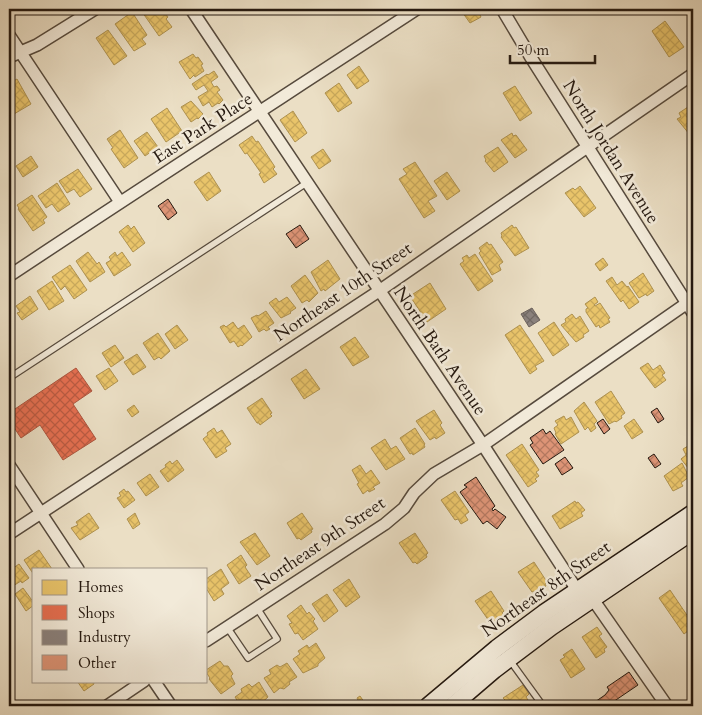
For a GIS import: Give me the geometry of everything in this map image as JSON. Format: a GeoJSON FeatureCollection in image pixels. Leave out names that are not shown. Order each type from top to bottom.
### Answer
{"type":"FeatureCollection","features":[{"type":"Feature","properties":{"kind":"main road","name":"Northeast 8th Street"},"geometry":{"type":"LineString","coordinates":[[428,706],[497,648],[577,590],[693,513]]}},
{"type":"Feature","properties":{"kind":"main road","name":"Northeast 8th Street"},"geometry":{"type":"LineString","coordinates":[[452,706],[508,659],[592,598],[693,531]]}},
{"type":"Feature","properties":{"kind":"street"},"geometry":{"type":"LineString","coordinates":[[14,54],[37,45],[95,9]]}},
{"type":"Feature","properties":{"kind":"street","name":"North Bath Avenue"},"geometry":{"type":"LineString","coordinates":[[192,9],[483,445],[577,590],[592,598],[667,706]]}},
{"type":"Feature","properties":{"kind":"street","name":"East Park Place"},"geometry":{"type":"LineString","coordinates":[[9,276],[417,9]]}},
{"type":"Feature","properties":{"kind":"street","name":"North Jordan Avenue"},"geometry":{"type":"LineString","coordinates":[[502,9],[587,146],[691,305]]}},
{"type":"Feature","properties":{"kind":"street"},"geometry":{"type":"LineString","coordinates":[[9,36],[14,54],[120,202]]}},
{"type":"Feature","properties":{"kind":"street","name":"Northeast 10th Street"},"geometry":{"type":"LineString","coordinates":[[9,534],[379,291],[693,74]]}},
{"type":"Feature","properties":{"kind":"street","name":"Northeast 9th Street"},"geometry":{"type":"LineString","coordinates":[[208,640],[385,524],[404,508],[414,493],[434,474],[483,445],[691,305]]}},
{"type":"Feature","properties":{"kind":"street"},"geometry":{"type":"LineString","coordinates":[[9,465],[77,568]]}},
{"type":"Feature","properties":{"kind":"street"},"geometry":{"type":"LineString","coordinates":[[107,706],[143,682]]}},
{"type":"Feature","properties":{"kind":"street"},"geometry":{"type":"LineString","coordinates":[[155,682],[171,706]]}},
{"type":"Feature","properties":{"kind":"lane"},"geometry":{"type":"LineString","coordinates":[[9,378],[308,182]]}},
{"type":"Feature","properties":{"kind":"lane"},"geometry":{"type":"LineString","coordinates":[[227,627],[248,658],[277,639],[257,608]]}},
{"type":"Feature","properties":{"kind":"lane"},"geometry":{"type":"LineString","coordinates":[[508,659],[543,706]]}},
{"type":"Feature","properties":{"kind":"building: Homes"},"geometry":{"type":"Polygon","coordinates":[[[140,9],[162,9],[172,27],[159,36],[140,9]]]}},
{"type":"Feature","properties":{"kind":"building: Homes"},"geometry":{"type":"Polygon","coordinates":[[[460,9],[484,10],[479,13],[481,17],[470,23],[460,9]]]}},
{"type":"Feature","properties":{"kind":"building: Homes"},"geometry":{"type":"Polygon","coordinates":[[[132,12],[147,35],[142,39],[146,44],[134,51],[115,24],[132,12]]]}},
{"type":"Feature","properties":{"kind":"building: Homes"},"geometry":{"type":"Polygon","coordinates":[[[665,21],[684,47],[669,57],[652,31],[665,21]]]}},
{"type":"Feature","properties":{"kind":"building: Homes"},"geometry":{"type":"Polygon","coordinates":[[[108,30],[127,56],[114,65],[96,38],[108,30]]]}},
{"type":"Feature","properties":{"kind":"building: Homes"},"geometry":{"type":"Polygon","coordinates":[[[193,54],[203,64],[201,65],[204,71],[190,79],[179,62],[193,54]]]}},
{"type":"Feature","properties":{"kind":"building: Homes"},"geometry":{"type":"Polygon","coordinates":[[[359,66],[369,81],[357,89],[347,75],[359,66]]]}},
{"type":"Feature","properties":{"kind":"building: Homes"},"geometry":{"type":"Polygon","coordinates":[[[214,71],[218,77],[211,82],[214,87],[217,86],[220,90],[217,92],[223,100],[212,107],[209,102],[203,106],[198,97],[208,91],[204,85],[196,90],[192,84],[214,71]]]}},
{"type":"Feature","properties":{"kind":"building: Homes"},"geometry":{"type":"Polygon","coordinates":[[[17,79],[31,104],[14,114],[9,105],[9,81],[10,83],[17,79]]]}},
{"type":"Feature","properties":{"kind":"building: Homes"},"geometry":{"type":"Polygon","coordinates":[[[339,83],[352,103],[338,112],[325,93],[339,83]]]}},
{"type":"Feature","properties":{"kind":"building: Homes"},"geometry":{"type":"Polygon","coordinates":[[[515,86],[532,113],[520,121],[503,93],[515,86]]]}},
{"type":"Feature","properties":{"kind":"building: Homes"},"geometry":{"type":"Polygon","coordinates":[[[191,101],[203,114],[191,122],[181,107],[191,101]]]}},
{"type":"Feature","properties":{"kind":"building: Homes"},"geometry":{"type":"Polygon","coordinates":[[[688,107],[690,111],[693,108],[693,133],[690,135],[677,119],[681,117],[679,113],[688,107]]]}},
{"type":"Feature","properties":{"kind":"building: Homes"},"geometry":{"type":"Polygon","coordinates":[[[167,108],[182,131],[166,142],[151,119],[167,108]]]}},
{"type":"Feature","properties":{"kind":"building: Homes"},"geometry":{"type":"Polygon","coordinates":[[[293,111],[307,133],[295,142],[280,120],[293,111]]]}},
{"type":"Feature","properties":{"kind":"building: Homes"},"geometry":{"type":"Polygon","coordinates":[[[120,130],[138,158],[124,168],[111,149],[113,148],[107,139],[120,130]]]}},
{"type":"Feature","properties":{"kind":"building: Homes"},"geometry":{"type":"Polygon","coordinates":[[[147,132],[158,147],[145,156],[134,141],[147,132]]]}},
{"type":"Feature","properties":{"kind":"building: Homes"},"geometry":{"type":"Polygon","coordinates":[[[512,133],[513,136],[516,135],[527,150],[515,158],[501,140],[512,133]]]}},
{"type":"Feature","properties":{"kind":"building: Homes"},"geometry":{"type":"Polygon","coordinates":[[[252,136],[256,142],[258,141],[275,167],[273,169],[277,174],[264,183],[259,174],[261,173],[239,145],[252,136]]]}},
{"type":"Feature","properties":{"kind":"building: Homes"},"geometry":{"type":"Polygon","coordinates":[[[498,147],[508,162],[494,172],[485,161],[484,156],[498,147]]]}},
{"type":"Feature","properties":{"kind":"building: Homes"},"geometry":{"type":"Polygon","coordinates":[[[323,149],[331,161],[319,169],[311,157],[323,149]]]}},
{"type":"Feature","properties":{"kind":"building: Homes"},"geometry":{"type":"Polygon","coordinates":[[[31,156],[38,167],[23,177],[16,166],[31,156]]]}},
{"type":"Feature","properties":{"kind":"building: Homes"},"geometry":{"type":"Polygon","coordinates":[[[415,162],[437,196],[428,201],[435,211],[424,218],[399,179],[407,174],[403,169],[415,162]]]}},
{"type":"Feature","properties":{"kind":"building: Homes"},"geometry":{"type":"Polygon","coordinates":[[[78,169],[92,189],[80,197],[74,189],[67,193],[59,181],[78,169]]]}},
{"type":"Feature","properties":{"kind":"building: Homes"},"geometry":{"type":"Polygon","coordinates":[[[209,172],[221,191],[207,201],[194,182],[209,172]]]}},
{"type":"Feature","properties":{"kind":"building: Homes"},"geometry":{"type":"Polygon","coordinates":[[[447,172],[460,191],[447,200],[434,181],[447,172]]]}},
{"type":"Feature","properties":{"kind":"building: Homes"},"geometry":{"type":"Polygon","coordinates":[[[57,183],[70,204],[58,212],[52,204],[46,208],[38,196],[57,183]]]}},
{"type":"Feature","properties":{"kind":"building: Homes"},"geometry":{"type":"Polygon","coordinates":[[[580,186],[596,208],[584,217],[565,193],[573,188],[575,190],[580,186]]]}},
{"type":"Feature","properties":{"kind":"building: Homes"},"geometry":{"type":"Polygon","coordinates":[[[32,195],[47,217],[43,220],[45,223],[33,231],[17,205],[32,195]]]}},
{"type":"Feature","properties":{"kind":"building: Homes"},"geometry":{"type":"Polygon","coordinates":[[[128,225],[131,229],[134,226],[145,243],[133,252],[119,232],[128,225]]]}},
{"type":"Feature","properties":{"kind":"building: Homes"},"geometry":{"type":"Polygon","coordinates":[[[512,225],[514,228],[516,227],[529,248],[515,256],[501,237],[501,233],[512,225]]]}},
{"type":"Feature","properties":{"kind":"building: Homes"},"geometry":{"type":"Polygon","coordinates":[[[487,242],[489,245],[491,244],[503,262],[499,265],[501,270],[492,275],[479,253],[481,251],[479,248],[487,242]]]}},
{"type":"Feature","properties":{"kind":"building: Homes"},"geometry":{"type":"Polygon","coordinates":[[[88,252],[97,264],[99,262],[105,272],[90,282],[76,261],[88,252]]]}},
{"type":"Feature","properties":{"kind":"building: Homes"},"geometry":{"type":"Polygon","coordinates":[[[115,252],[117,256],[122,252],[131,265],[114,276],[106,263],[111,260],[109,257],[115,252]]]}},
{"type":"Feature","properties":{"kind":"building: Homes"},"geometry":{"type":"Polygon","coordinates":[[[475,254],[493,281],[478,291],[460,264],[464,261],[462,258],[467,255],[469,258],[475,254]]]}},
{"type":"Feature","properties":{"kind":"building: Homes"},"geometry":{"type":"Polygon","coordinates":[[[603,258],[608,265],[600,271],[595,264],[603,258]]]}},
{"type":"Feature","properties":{"kind":"building: Homes"},"geometry":{"type":"Polygon","coordinates":[[[328,260],[340,279],[325,291],[324,289],[321,291],[311,272],[328,260]]]}},
{"type":"Feature","properties":{"kind":"building: Homes"},"geometry":{"type":"Polygon","coordinates":[[[70,265],[87,290],[74,299],[65,286],[61,290],[52,277],[70,265]]]}},
{"type":"Feature","properties":{"kind":"building: Homes"},"geometry":{"type":"Polygon","coordinates":[[[643,273],[654,291],[647,296],[646,294],[639,298],[629,283],[643,273]]]}},
{"type":"Feature","properties":{"kind":"building: Homes"},"geometry":{"type":"Polygon","coordinates":[[[305,275],[318,293],[309,302],[307,300],[302,303],[291,286],[305,275]]]}},
{"type":"Feature","properties":{"kind":"building: Homes"},"geometry":{"type":"Polygon","coordinates":[[[612,277],[617,285],[622,281],[628,286],[639,302],[629,309],[623,300],[621,302],[606,281],[612,277]]]}},
{"type":"Feature","properties":{"kind":"building: Homes"},"geometry":{"type":"Polygon","coordinates":[[[52,281],[64,301],[49,310],[37,291],[52,281]]]}},
{"type":"Feature","properties":{"kind":"building: Homes"},"geometry":{"type":"Polygon","coordinates":[[[430,283],[446,309],[427,322],[410,296],[430,283]]]}},
{"type":"Feature","properties":{"kind":"building: Homes"},"geometry":{"type":"Polygon","coordinates":[[[30,296],[38,309],[22,320],[17,313],[20,312],[16,306],[30,296]]]}},
{"type":"Feature","properties":{"kind":"building: Homes"},"geometry":{"type":"Polygon","coordinates":[[[287,297],[296,308],[281,318],[269,303],[276,298],[279,302],[287,297]]]}},
{"type":"Feature","properties":{"kind":"building: Homes"},"geometry":{"type":"Polygon","coordinates":[[[595,297],[598,302],[594,305],[600,303],[610,318],[608,319],[610,322],[600,328],[599,325],[596,327],[586,312],[588,308],[585,304],[595,297]]]}},
{"type":"Feature","properties":{"kind":"building: Homes"},"geometry":{"type":"Polygon","coordinates":[[[266,311],[274,323],[268,327],[270,329],[266,331],[264,329],[259,332],[251,318],[266,311]]]}},
{"type":"Feature","properties":{"kind":"building: Homes"},"geometry":{"type":"Polygon","coordinates":[[[572,314],[576,319],[580,316],[589,331],[576,342],[561,325],[572,314]]]}},
{"type":"Feature","properties":{"kind":"building: Homes"},"geometry":{"type":"Polygon","coordinates":[[[233,322],[238,329],[244,325],[252,337],[242,346],[238,347],[234,341],[230,343],[220,327],[224,325],[226,327],[233,322]]]}},
{"type":"Feature","properties":{"kind":"building: Homes"},"geometry":{"type":"Polygon","coordinates":[[[554,322],[569,345],[553,356],[538,333],[554,322]]]}},
{"type":"Feature","properties":{"kind":"building: Homes"},"geometry":{"type":"Polygon","coordinates":[[[177,325],[188,340],[175,349],[165,334],[177,325]]]}},
{"type":"Feature","properties":{"kind":"building: Homes"},"geometry":{"type":"Polygon","coordinates":[[[520,325],[544,361],[535,366],[537,369],[530,374],[505,335],[520,325]]]}},
{"type":"Feature","properties":{"kind":"building: Homes"},"geometry":{"type":"Polygon","coordinates":[[[158,333],[170,351],[161,359],[159,357],[154,360],[143,343],[158,333]]]}},
{"type":"Feature","properties":{"kind":"building: Homes"},"geometry":{"type":"Polygon","coordinates":[[[355,337],[369,357],[353,366],[340,347],[355,337]]]}},
{"type":"Feature","properties":{"kind":"building: Homes"},"geometry":{"type":"Polygon","coordinates":[[[115,345],[124,358],[111,367],[102,353],[115,345]]]}},
{"type":"Feature","properties":{"kind":"building: Homes"},"geometry":{"type":"Polygon","coordinates":[[[137,354],[146,367],[133,375],[124,362],[137,354]]]}},
{"type":"Feature","properties":{"kind":"building: Homes"},"geometry":{"type":"Polygon","coordinates":[[[648,363],[653,370],[660,365],[665,373],[662,375],[666,380],[655,388],[640,368],[648,363]]]}},
{"type":"Feature","properties":{"kind":"building: Homes"},"geometry":{"type":"Polygon","coordinates":[[[109,368],[118,381],[105,390],[96,376],[109,368]]]}},
{"type":"Feature","properties":{"kind":"building: Homes"},"geometry":{"type":"Polygon","coordinates":[[[306,369],[320,389],[304,399],[291,379],[306,369]]]}},
{"type":"Feature","properties":{"kind":"building: Homes"},"geometry":{"type":"Polygon","coordinates":[[[611,391],[625,413],[621,416],[622,418],[609,424],[595,402],[611,391]]]}},
{"type":"Feature","properties":{"kind":"building: Homes"},"geometry":{"type":"Polygon","coordinates":[[[262,398],[272,416],[260,425],[247,408],[262,398]]]}},
{"type":"Feature","properties":{"kind":"building: Homes"},"geometry":{"type":"Polygon","coordinates":[[[584,402],[597,421],[594,424],[596,428],[591,432],[588,427],[585,430],[574,411],[584,402]]]}},
{"type":"Feature","properties":{"kind":"building: Homes"},"geometry":{"type":"Polygon","coordinates":[[[134,405],[139,412],[132,417],[127,410],[134,405]]]}},
{"type":"Feature","properties":{"kind":"building: Homes"},"geometry":{"type":"Polygon","coordinates":[[[434,410],[442,423],[440,425],[445,433],[436,439],[435,437],[430,440],[416,421],[434,410]]]}},
{"type":"Feature","properties":{"kind":"building: Homes"},"geometry":{"type":"Polygon","coordinates":[[[564,416],[566,420],[571,417],[579,432],[561,444],[554,428],[558,425],[555,421],[564,416]]]}},
{"type":"Feature","properties":{"kind":"building: Homes"},"geometry":{"type":"Polygon","coordinates":[[[634,419],[643,432],[632,439],[624,426],[634,419]]]}},
{"type":"Feature","properties":{"kind":"building: Homes"},"geometry":{"type":"Polygon","coordinates":[[[214,428],[217,433],[222,430],[231,444],[225,448],[227,451],[216,458],[203,439],[214,428]]]}},
{"type":"Feature","properties":{"kind":"building: Homes"},"geometry":{"type":"Polygon","coordinates":[[[415,428],[425,447],[413,455],[412,453],[410,454],[400,438],[415,428]]]}},
{"type":"Feature","properties":{"kind":"building: Homes"},"geometry":{"type":"Polygon","coordinates":[[[385,439],[391,449],[396,446],[405,459],[386,470],[371,448],[385,439]]]}},
{"type":"Feature","properties":{"kind":"building: Homes"},"geometry":{"type":"Polygon","coordinates":[[[693,443],[693,467],[689,469],[681,459],[686,455],[683,449],[693,443]]]}},
{"type":"Feature","properties":{"kind":"building: Homes"},"geometry":{"type":"Polygon","coordinates":[[[522,444],[539,470],[536,472],[539,476],[535,479],[537,481],[528,487],[506,455],[522,444]]]}},
{"type":"Feature","properties":{"kind":"building: Homes"},"geometry":{"type":"Polygon","coordinates":[[[177,460],[184,470],[168,482],[160,471],[170,461],[172,464],[177,460]]]}},
{"type":"Feature","properties":{"kind":"building: Homes"},"geometry":{"type":"Polygon","coordinates":[[[682,463],[689,477],[681,483],[683,486],[673,491],[664,476],[682,463]]]}},
{"type":"Feature","properties":{"kind":"building: Homes"},"geometry":{"type":"Polygon","coordinates":[[[360,465],[366,474],[371,470],[380,483],[373,487],[375,489],[369,492],[368,490],[363,494],[352,470],[360,465]]]}},
{"type":"Feature","properties":{"kind":"building: Homes"},"geometry":{"type":"Polygon","coordinates":[[[150,474],[159,487],[146,496],[137,483],[150,474]]]}},
{"type":"Feature","properties":{"kind":"building: Homes"},"geometry":{"type":"Polygon","coordinates":[[[124,489],[135,500],[124,508],[117,498],[121,496],[119,493],[124,489]]]}},
{"type":"Feature","properties":{"kind":"building: Homes"},"geometry":{"type":"Polygon","coordinates":[[[455,491],[469,512],[465,515],[468,520],[461,524],[458,519],[455,520],[441,500],[455,491]]]}},
{"type":"Feature","properties":{"kind":"building: Homes"},"geometry":{"type":"Polygon","coordinates":[[[575,501],[585,510],[581,513],[583,516],[560,529],[552,516],[575,501]]]}},
{"type":"Feature","properties":{"kind":"building: Homes"},"geometry":{"type":"Polygon","coordinates":[[[89,513],[99,528],[80,540],[71,528],[78,525],[76,522],[89,513]]]}},
{"type":"Feature","properties":{"kind":"building: Homes"},"geometry":{"type":"Polygon","coordinates":[[[135,513],[140,524],[133,529],[127,519],[135,513]]]}},
{"type":"Feature","properties":{"kind":"building: Homes"},"geometry":{"type":"Polygon","coordinates":[[[302,513],[313,529],[311,530],[312,532],[301,540],[297,539],[287,523],[302,513]]]}},
{"type":"Feature","properties":{"kind":"building: Homes"},"geometry":{"type":"Polygon","coordinates":[[[255,533],[270,556],[257,565],[240,542],[255,533]]]}},
{"type":"Feature","properties":{"kind":"building: Homes"},"geometry":{"type":"Polygon","coordinates":[[[415,533],[428,553],[427,557],[417,564],[413,563],[399,543],[415,533]]]}},
{"type":"Feature","properties":{"kind":"building: Homes"},"geometry":{"type":"Polygon","coordinates":[[[39,550],[51,568],[32,568],[32,572],[24,560],[39,550]]]}},
{"type":"Feature","properties":{"kind":"building: Homes"},"geometry":{"type":"Polygon","coordinates":[[[241,555],[247,565],[245,567],[251,576],[239,584],[227,565],[241,555]]]}},
{"type":"Feature","properties":{"kind":"building: Homes"},"geometry":{"type":"Polygon","coordinates":[[[534,562],[547,582],[546,586],[536,593],[532,592],[518,572],[534,562]]]}},
{"type":"Feature","properties":{"kind":"building: Homes"},"geometry":{"type":"Polygon","coordinates":[[[19,564],[29,578],[13,586],[9,579],[9,571],[19,564]]]}},
{"type":"Feature","properties":{"kind":"building: Homes"},"geometry":{"type":"Polygon","coordinates":[[[221,569],[229,583],[221,589],[224,594],[214,601],[208,591],[208,578],[221,569]]]}},
{"type":"Feature","properties":{"kind":"building: Homes"},"geometry":{"type":"Polygon","coordinates":[[[349,579],[360,597],[346,607],[333,590],[349,579]]]}},
{"type":"Feature","properties":{"kind":"building: Homes"},"geometry":{"type":"Polygon","coordinates":[[[23,588],[32,600],[32,606],[26,611],[15,594],[23,588]]]}},
{"type":"Feature","properties":{"kind":"building: Homes"},"geometry":{"type":"Polygon","coordinates":[[[670,590],[693,624],[693,627],[684,634],[659,598],[670,590]]]}},
{"type":"Feature","properties":{"kind":"building: Homes"},"geometry":{"type":"Polygon","coordinates":[[[491,591],[504,611],[502,613],[504,615],[493,622],[489,621],[475,601],[491,591]]]}},
{"type":"Feature","properties":{"kind":"building: Homes"},"geometry":{"type":"Polygon","coordinates":[[[327,594],[338,611],[324,622],[312,604],[327,594]]]}},
{"type":"Feature","properties":{"kind":"building: Homes"},"geometry":{"type":"Polygon","coordinates":[[[301,605],[307,614],[309,612],[315,619],[313,621],[318,629],[303,640],[298,633],[295,634],[289,624],[292,623],[287,616],[301,605]]]}},
{"type":"Feature","properties":{"kind":"building: Homes"},"geometry":{"type":"Polygon","coordinates":[[[597,627],[602,634],[599,636],[607,647],[604,649],[605,652],[596,658],[582,637],[597,627]]]}},
{"type":"Feature","properties":{"kind":"building: Homes"},"geometry":{"type":"Polygon","coordinates":[[[316,643],[325,658],[318,666],[303,673],[293,659],[300,654],[298,651],[307,645],[309,648],[316,643]]]}},
{"type":"Feature","properties":{"kind":"building: Homes"},"geometry":{"type":"Polygon","coordinates":[[[572,649],[585,669],[571,678],[560,660],[565,657],[563,655],[572,649]]]}},
{"type":"Feature","properties":{"kind":"building: Homes"},"geometry":{"type":"Polygon","coordinates":[[[220,661],[224,666],[228,666],[233,674],[231,676],[235,684],[221,694],[209,679],[208,669],[220,661]]]}},
{"type":"Feature","properties":{"kind":"building: Homes"},"geometry":{"type":"Polygon","coordinates":[[[287,663],[297,677],[289,682],[290,684],[284,689],[280,688],[274,693],[264,678],[271,674],[269,670],[277,665],[280,667],[287,663]]]}},
{"type":"Feature","properties":{"kind":"building: Homes"},"geometry":{"type":"Polygon","coordinates":[[[78,682],[93,682],[94,684],[84,691],[78,682]]]}},
{"type":"Feature","properties":{"kind":"building: Homes"},"geometry":{"type":"Polygon","coordinates":[[[259,682],[268,697],[258,706],[241,706],[235,697],[242,692],[241,689],[249,684],[252,687],[259,682]]]}},
{"type":"Feature","properties":{"kind":"building: Homes"},"geometry":{"type":"Polygon","coordinates":[[[523,685],[529,694],[526,697],[528,700],[519,706],[504,706],[502,702],[505,700],[503,698],[523,685]]]}},
{"type":"Feature","properties":{"kind":"building: Homes"},"geometry":{"type":"Polygon","coordinates":[[[360,696],[367,706],[348,706],[358,700],[357,698],[360,696]]]}},
{"type":"Feature","properties":{"kind":"building: Shops"},"geometry":{"type":"Polygon","coordinates":[[[76,368],[92,391],[73,404],[96,439],[63,460],[40,425],[21,438],[9,420],[9,413],[76,368]]]}},
{"type":"Feature","properties":{"kind":"building: Industry"},"geometry":{"type":"Polygon","coordinates":[[[532,308],[540,320],[529,327],[521,314],[532,308]]]}},
{"type":"Feature","properties":{"kind":"building: Other"},"geometry":{"type":"Polygon","coordinates":[[[168,199],[177,213],[168,220],[158,206],[168,199]]]}},
{"type":"Feature","properties":{"kind":"building: Other"},"geometry":{"type":"Polygon","coordinates":[[[300,225],[309,239],[296,248],[286,234],[300,225]]]}},
{"type":"Feature","properties":{"kind":"building: Other"},"geometry":{"type":"Polygon","coordinates":[[[657,408],[664,419],[658,423],[651,412],[657,408]]]}},
{"type":"Feature","properties":{"kind":"building: Other"},"geometry":{"type":"Polygon","coordinates":[[[603,419],[610,429],[604,434],[597,423],[603,419]]]}},
{"type":"Feature","properties":{"kind":"building: Other"},"geometry":{"type":"Polygon","coordinates":[[[543,429],[546,434],[550,431],[564,450],[543,464],[530,445],[533,443],[530,438],[543,429]]]}},
{"type":"Feature","properties":{"kind":"building: Other"},"geometry":{"type":"Polygon","coordinates":[[[654,454],[661,464],[655,468],[648,458],[654,454]]]}},
{"type":"Feature","properties":{"kind":"building: Other"},"geometry":{"type":"Polygon","coordinates":[[[565,457],[573,468],[562,475],[555,464],[565,457]]]}},
{"type":"Feature","properties":{"kind":"building: Other"},"geometry":{"type":"Polygon","coordinates":[[[476,477],[495,506],[492,509],[493,511],[495,509],[506,517],[497,529],[487,521],[483,524],[460,492],[467,487],[464,485],[476,477]]]}},
{"type":"Feature","properties":{"kind":"building: Other"},"geometry":{"type":"Polygon","coordinates":[[[629,672],[638,685],[607,706],[589,706],[605,695],[609,690],[607,687],[629,672]]]}}]}
